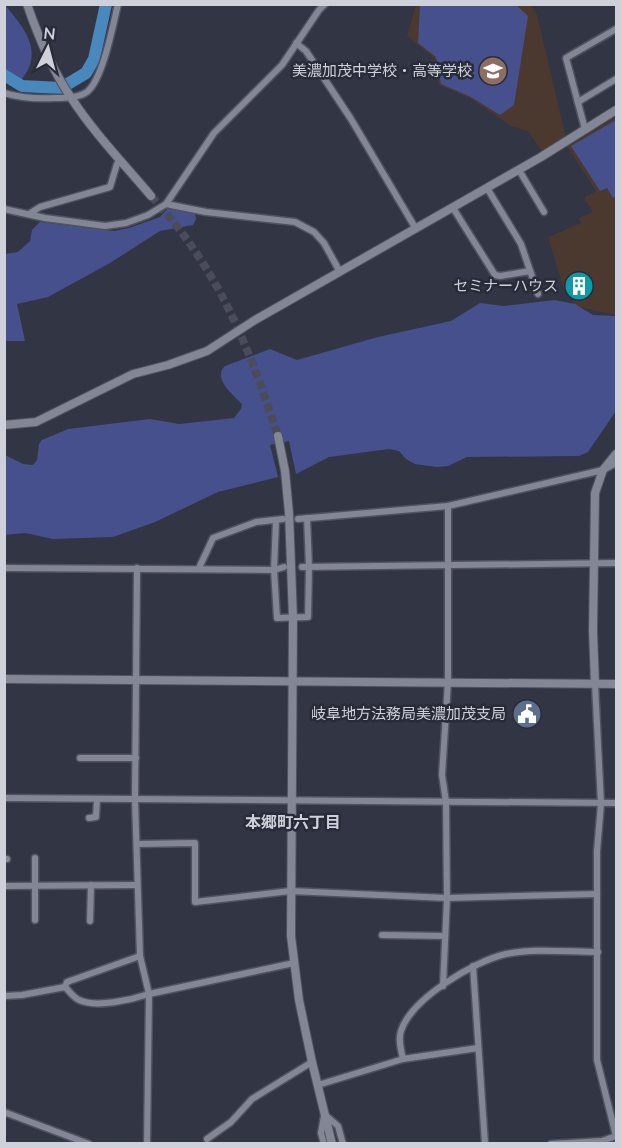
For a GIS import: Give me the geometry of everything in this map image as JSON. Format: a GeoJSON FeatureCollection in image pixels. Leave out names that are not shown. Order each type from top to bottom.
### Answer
{"type":"FeatureCollection","features":[{"type":"Feature","properties":{"kind":"street"},"geometry":{"type":"LineString","coordinates":[[27,4],[39,39],[70,97],[151,196]]}},
{"type":"Feature","properties":{"kind":"street"},"geometry":{"type":"LineString","coordinates":[[4,93],[42,99],[70,97],[85,93],[94,85],[103,62],[118,4]]}},
{"type":"Feature","properties":{"kind":"street"},"geometry":{"type":"LineString","coordinates":[[4,209],[45,218],[105,226],[126,223],[148,215],[166,204],[214,133],[282,65],[325,4]]}},
{"type":"Feature","properties":{"kind":"street"},"geometry":{"type":"LineString","coordinates":[[585,129],[567,58],[616,29]]}},
{"type":"Feature","properties":{"kind":"street"},"geometry":{"type":"LineString","coordinates":[[296,43],[306,51],[351,118],[416,229]]}},
{"type":"Feature","properties":{"kind":"street"},"geometry":{"type":"LineString","coordinates":[[578,102],[616,79]]}},
{"type":"Feature","properties":{"kind":"street"},"geometry":{"type":"LineString","coordinates":[[4,425],[36,423],[134,374],[207,351],[255,320],[519,170],[616,110]]}},
{"type":"Feature","properties":{"kind":"street"},"geometry":{"type":"LineString","coordinates":[[29,214],[40,207],[110,187],[117,164],[121,161]]}},
{"type":"Feature","properties":{"kind":"street"},"geometry":{"type":"LineString","coordinates":[[519,170],[544,212]]}},
{"type":"Feature","properties":{"kind":"street"},"geometry":{"type":"LineString","coordinates":[[487,188],[521,244],[538,294]]}},
{"type":"Feature","properties":{"kind":"street"},"geometry":{"type":"LineString","coordinates":[[166,204],[206,212],[295,222],[314,232],[324,243],[340,272]]}},
{"type":"Feature","properties":{"kind":"street"},"geometry":{"type":"LineString","coordinates":[[453,208],[495,275],[530,271]]}},
{"type":"Feature","properties":{"kind":"street"},"geometry":{"type":"LineString","coordinates":[[278,436],[285,471],[289,513],[292,618],[291,936],[299,1000],[332,1143]]}},
{"type":"Feature","properties":{"kind":"street"},"geometry":{"type":"LineString","coordinates":[[615,1137],[597,1060],[597,851],[601,804],[593,640],[593,563],[595,493],[603,470],[616,454]]}},
{"type":"Feature","properties":{"kind":"street"},"geometry":{"type":"LineString","coordinates":[[298,519],[448,506],[603,470],[616,463]]}},
{"type":"Feature","properties":{"kind":"street"},"geometry":{"type":"LineString","coordinates":[[444,986],[447,898],[446,802],[442,775],[448,682],[448,506]]}},
{"type":"Feature","properties":{"kind":"street"},"geometry":{"type":"LineString","coordinates":[[276,520],[274,570],[277,618],[308,617],[307,518]]}},
{"type":"Feature","properties":{"kind":"street"},"geometry":{"type":"LineString","coordinates":[[199,568],[213,538],[256,522],[283,519]]}},
{"type":"Feature","properties":{"kind":"street"},"geometry":{"type":"LineString","coordinates":[[306,567],[616,563]]}},
{"type":"Feature","properties":{"kind":"street"},"geometry":{"type":"LineString","coordinates":[[4,568],[274,570],[284,567]]}},
{"type":"Feature","properties":{"kind":"street"},"geometry":{"type":"LineString","coordinates":[[137,568],[135,800],[140,956],[149,994],[147,1143]]}},
{"type":"Feature","properties":{"kind":"street"},"geometry":{"type":"LineString","coordinates":[[4,679],[616,684]]}},
{"type":"Feature","properties":{"kind":"street"},"geometry":{"type":"LineString","coordinates":[[80,758],[136,758]]}},
{"type":"Feature","properties":{"kind":"street"},"geometry":{"type":"LineString","coordinates":[[4,798],[616,803]]}},
{"type":"Feature","properties":{"kind":"street"},"geometry":{"type":"LineString","coordinates":[[89,818],[96,817],[97,800]]}},
{"type":"Feature","properties":{"kind":"street"},"geometry":{"type":"LineString","coordinates":[[137,844],[195,843],[195,902],[290,891],[447,898],[597,894]]}},
{"type":"Feature","properties":{"kind":"street"},"geometry":{"type":"LineString","coordinates":[[35,858],[35,920]]}},
{"type":"Feature","properties":{"kind":"street"},"geometry":{"type":"LineString","coordinates":[[90,921],[91,885]]}},
{"type":"Feature","properties":{"kind":"street"},"geometry":{"type":"LineString","coordinates":[[4,886],[137,885]]}},
{"type":"Feature","properties":{"kind":"street"},"geometry":{"type":"LineString","coordinates":[[382,935],[445,936]]}},
{"type":"Feature","properties":{"kind":"street"},"geometry":{"type":"LineString","coordinates":[[403,1059],[401,1031],[415,1010],[428,996],[473,966],[493,958],[521,952],[598,952]]}},
{"type":"Feature","properties":{"kind":"street"},"geometry":{"type":"LineString","coordinates":[[65,987],[67,982],[140,956]]}},
{"type":"Feature","properties":{"kind":"street"},"geometry":{"type":"LineString","coordinates":[[65,987],[78,1000],[127,1001],[149,994],[294,963]]}},
{"type":"Feature","properties":{"kind":"street"},"geometry":{"type":"LineString","coordinates":[[473,966],[485,1143]]}},
{"type":"Feature","properties":{"kind":"street"},"geometry":{"type":"LineString","coordinates":[[4,996],[65,987]]}},
{"type":"Feature","properties":{"kind":"street"},"geometry":{"type":"LineString","coordinates":[[318,1085],[403,1059],[478,1048]]}},
{"type":"Feature","properties":{"kind":"street"},"geometry":{"type":"LineString","coordinates":[[207,1139],[231,1122],[252,1099],[312,1062]]}},
{"type":"Feature","properties":{"kind":"street"},"geometry":{"type":"LineString","coordinates":[[4,1112],[89,1143]]}},
{"type":"Feature","properties":{"kind":"street"},"geometry":{"type":"LineString","coordinates":[[324,1115],[321,1133],[324,1143]]}},
{"type":"Feature","properties":{"kind":"street"},"geometry":{"type":"LineString","coordinates":[[324,1115],[338,1126],[343,1143]]}},
{"type":"Feature","properties":{"kind":"street"},"geometry":{"type":"LineString","coordinates":[[551,1143],[602,1141],[615,1137]]}},
{"type":"Feature","properties":{"kind":"street"},"geometry":{"type":"LineString","coordinates":[[603,1143],[615,1137]]}},
{"type":"Feature","properties":{"kind":"shaded area"},"geometry":{"type":"Polygon","coordinates":[[[5,5],[25,32],[32,56],[29,67],[20,82],[9,84],[5,82],[5,5]]]}},
{"type":"Feature","properties":{"kind":"shaded area","name":"美濃加茂中学校・高等学校"},"geometry":{"type":"Polygon","coordinates":[[[416,5],[531,5],[537,15],[566,138],[543,153],[528,131],[511,126],[470,98],[439,85],[433,57],[407,36],[416,5]]]}},
{"type":"Feature","properties":{"kind":"shaded area","name":"美濃加茂中学校・高等学校"},"geometry":{"type":"Polygon","coordinates":[[[420,5],[516,5],[528,16],[514,105],[500,115],[471,97],[441,84],[436,57],[418,43],[420,5]]]}},
{"type":"Feature","properties":{"kind":"shaded area"},"geometry":{"type":"Polygon","coordinates":[[[616,117],[616,315],[575,306],[571,293],[565,293],[548,237],[581,223],[579,218],[593,212],[584,198],[596,191],[567,146],[616,117]]]}},
{"type":"Feature","properties":{"kind":"shaded area"},"geometry":{"type":"Polygon","coordinates":[[[616,120],[616,196],[613,198],[607,188],[600,191],[571,146],[616,120]]]}},
{"type":"Feature","properties":{"kind":"shaded area"},"geometry":{"type":"Polygon","coordinates":[[[168,208],[195,214],[196,219],[193,225],[160,231],[110,263],[48,297],[17,304],[25,341],[5,341],[5,254],[18,252],[30,241],[32,230],[40,222],[114,231],[160,217],[168,208]]]}},
{"type":"Feature","properties":{"kind":"shaded area"},"geometry":{"type":"Polygon","coordinates":[[[555,300],[575,304],[593,315],[616,316],[616,411],[588,452],[579,456],[467,457],[448,466],[437,467],[415,464],[399,451],[389,449],[329,457],[296,474],[289,441],[270,445],[278,477],[218,492],[155,522],[113,537],[53,539],[25,533],[5,535],[5,455],[23,464],[33,465],[37,460],[39,444],[42,440],[68,429],[150,419],[179,424],[234,418],[242,404],[225,386],[221,376],[222,371],[225,366],[270,349],[297,360],[378,337],[451,321],[480,303],[504,306],[555,300]]]}},
{"type":"Feature","properties":{"kind":"waterway"},"geometry":{"type":"LineString","coordinates":[[4,75],[22,86],[61,88],[86,73],[94,59],[106,4]]}},
{"type":"Feature","properties":{"kind":"tunnel"},"geometry":{"type":"LineString","coordinates":[[151,196],[195,251],[213,279],[255,370],[278,436]]}},
{"type":"Feature","properties":{"kind":"place","name":"美濃加茂中学校・高等学校"},"geometry":{"type":"Point","coordinates":[493,71]}},
{"type":"Feature","properties":{"kind":"place","name":"セミナーハウス"},"geometry":{"type":"Point","coordinates":[579,286]}},
{"type":"Feature","properties":{"kind":"place","name":"岐阜地方法務局美濃加茂支局"},"geometry":{"type":"Point","coordinates":[527,714]}},
{"type":"Feature","properties":{"kind":"district","name":"本郷町六丁目"},"geometry":{"type":"Point","coordinates":[293,822]}}]}
